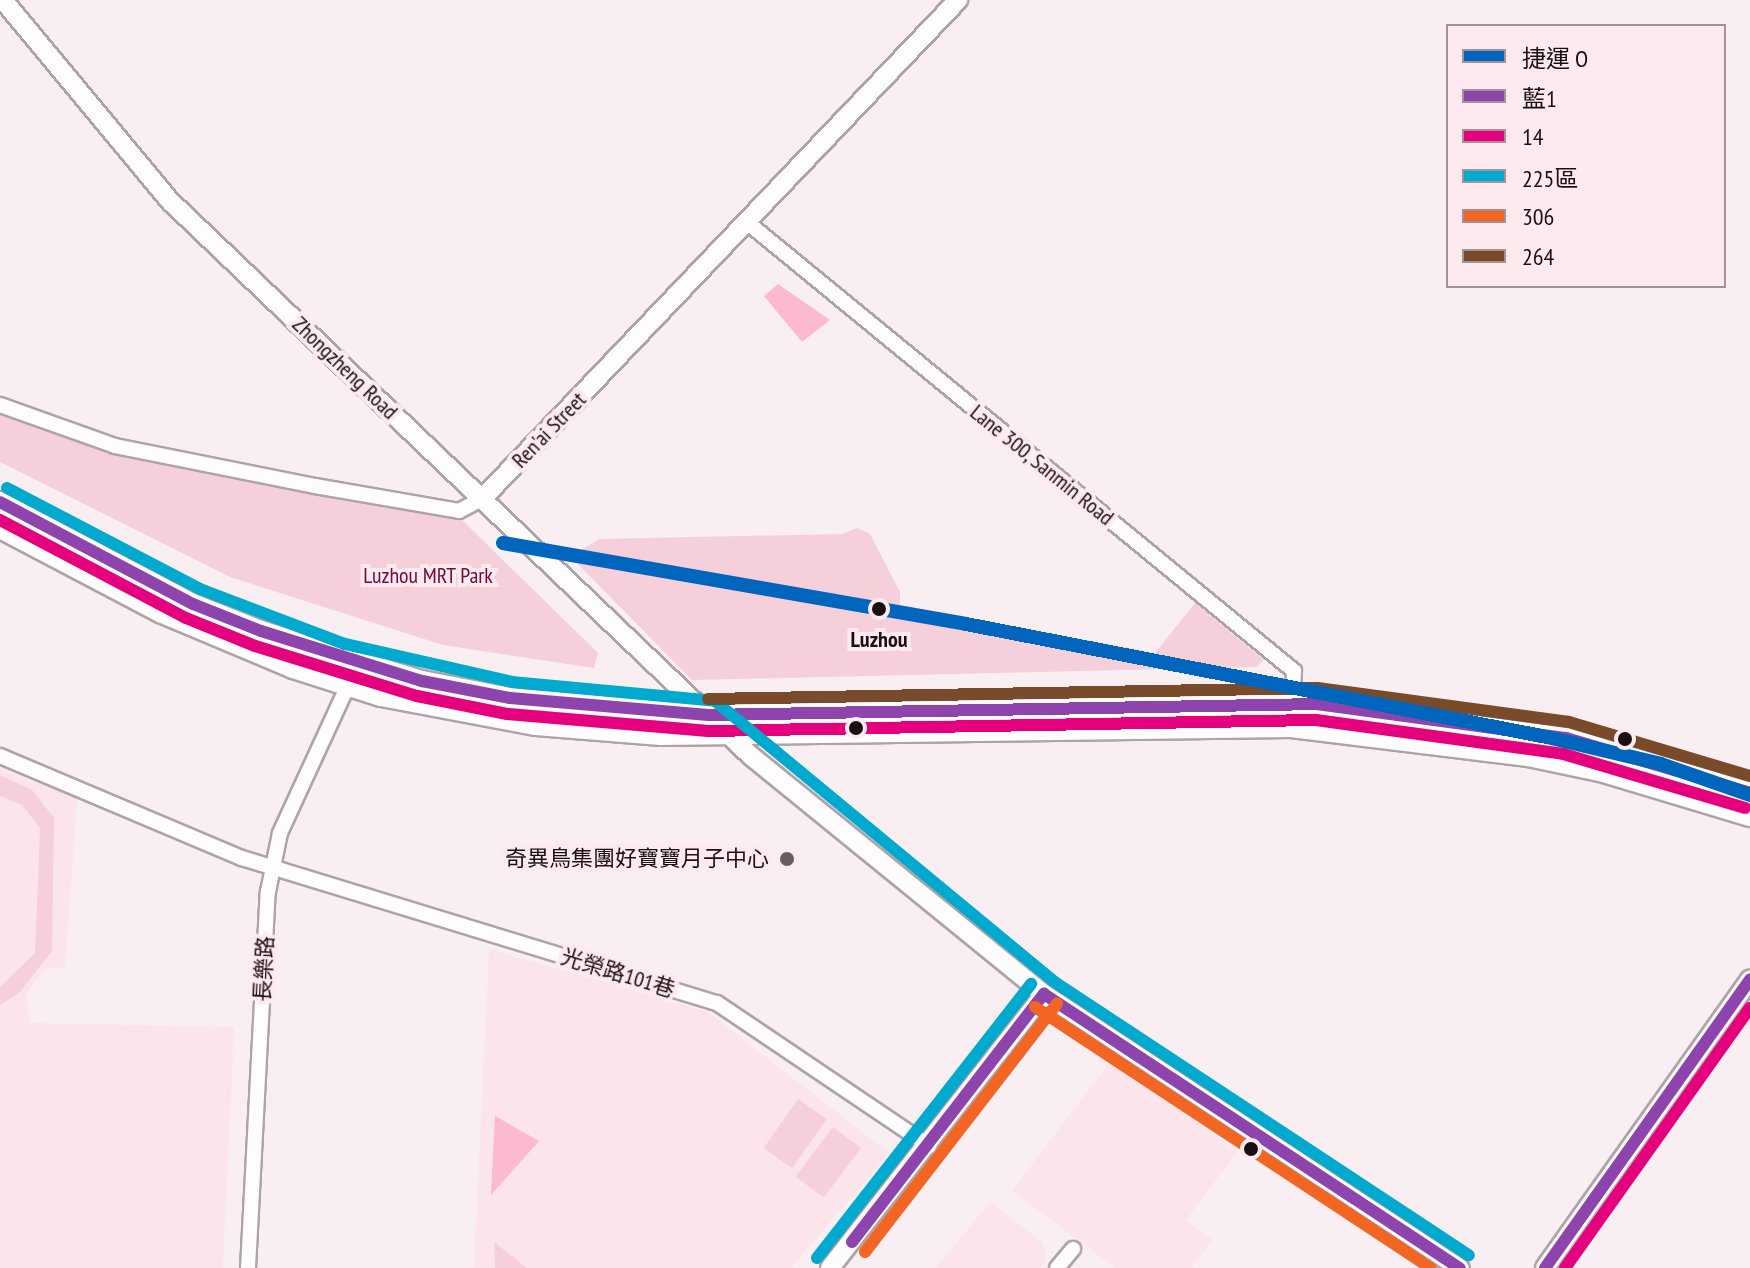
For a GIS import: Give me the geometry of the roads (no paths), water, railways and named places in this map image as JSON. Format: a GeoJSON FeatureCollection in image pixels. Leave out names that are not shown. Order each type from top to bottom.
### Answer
{"type":"FeatureCollection","features":[{"type":"Feature","properties":{"kind":"main road"},"geometry":{"type":"LineString","coordinates":[[0,502],[193,604],[340,659],[510,698],[708,715],[1290,704],[1482,723],[1566,738],[1750,793]]}},
{"type":"Feature","properties":{"kind":"main road"},"geometry":{"type":"LineString","coordinates":[[0,528],[173,618],[348,685],[536,725],[726,734],[1291,727],[1528,756],[1600,771],[1750,816]]}},
{"type":"Feature","properties":{"kind":"street","name":"Zhongzheng Road"},"geometry":{"type":"LineString","coordinates":[[3,0],[171,202],[726,734]]}},
{"type":"Feature","properties":{"kind":"street","name":"Ren'ai Street"},"geometry":{"type":"LineString","coordinates":[[482,499],[748,223],[861,96],[958,0]]}},
{"type":"Feature","properties":{"kind":"street","name":"Lane 300, Sanmin Road"},"geometry":{"type":"LineString","coordinates":[[748,223],[1294,671],[1291,727]]}},
{"type":"Feature","properties":{"kind":"street"},"geometry":{"type":"LineString","coordinates":[[0,405],[115,446],[315,486],[459,511],[482,499]]}},
{"type":"Feature","properties":{"kind":"street","name":"長樂路"},"geometry":{"type":"LineString","coordinates":[[248,1268],[273,868],[280,833],[348,685]]}},
{"type":"Feature","properties":{"kind":"street"},"geometry":{"type":"LineString","coordinates":[[726,734],[1044,994],[1460,1268]]}},
{"type":"Feature","properties":{"kind":"street","name":"光榮路101巷"},"geometry":{"type":"LineString","coordinates":[[0,756],[273,868],[717,1003],[929,1146]]}},
{"type":"Feature","properties":{"kind":"street"},"geometry":{"type":"LineString","coordinates":[[1545,1268],[1750,980]]}},
{"type":"Feature","properties":{"kind":"street"},"geometry":{"type":"LineString","coordinates":[[830,1268],[929,1146],[1044,994]]}},
{"type":"Feature","properties":{"kind":"street"},"geometry":{"type":"LineString","coordinates":[[1057,1268],[1073,1249]]}},
{"type":"Feature","properties":{"kind":"metro line","name":"O"},"geometry":{"type":"LineString","coordinates":[[503,543],[966,624],[1547,737],[1661,764],[1750,795]]}},
{"type":"Feature","properties":{"kind":"place","name":"Luzhou"},"geometry":{"type":"Point","coordinates":[879,609]}},
{"type":"Feature","properties":{"kind":"place","name":"奇異鳥集團好寶寶月子中心"},"geometry":{"type":"Point","coordinates":[787,859]}},
{"type":"Feature","properties":{"kind":"park label","name":"Luzhou MRT Park"},"geometry":{"type":"Point","coordinates":[428,576]}}]}
